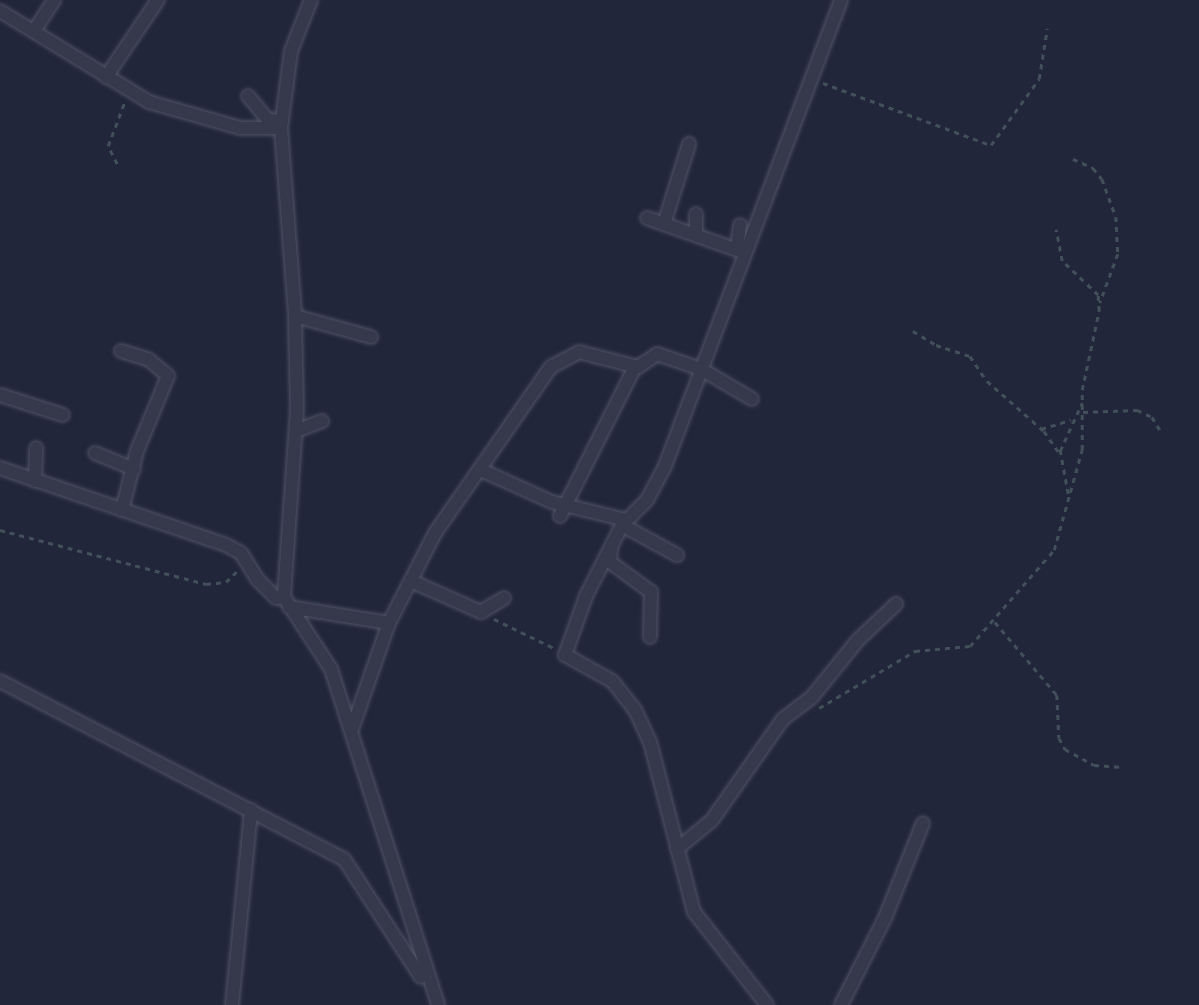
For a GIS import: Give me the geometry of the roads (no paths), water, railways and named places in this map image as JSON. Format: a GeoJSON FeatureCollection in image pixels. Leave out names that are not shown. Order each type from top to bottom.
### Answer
{"type":"FeatureCollection","features":[{"type":"Feature","properties":{"kind":"street"},"geometry":{"type":"LineString","coordinates":[[34,31],[54,0]]}},
{"type":"Feature","properties":{"kind":"street"},"geometry":{"type":"LineString","coordinates":[[106,77],[158,0]]}},
{"type":"Feature","properties":{"kind":"street"},"geometry":{"type":"LineString","coordinates":[[311,0],[290,51],[281,125],[295,316],[296,431],[286,602],[331,669],[436,1003]]}},
{"type":"Feature","properties":{"kind":"street"},"geometry":{"type":"LineString","coordinates":[[767,1005],[694,912],[650,742],[635,710],[612,681],[566,654],[586,596],[624,523],[647,500],[665,466],[740,251],[814,79],[841,0]]}},
{"type":"Feature","properties":{"kind":"street"},"geometry":{"type":"LineString","coordinates":[[0,11],[129,92],[240,128],[281,125]]}},
{"type":"Feature","properties":{"kind":"street"},"geometry":{"type":"LineString","coordinates":[[248,96],[268,120],[281,125]]}},
{"type":"Feature","properties":{"kind":"street"},"geometry":{"type":"LineString","coordinates":[[664,224],[689,144]]}},
{"type":"Feature","properties":{"kind":"street"},"geometry":{"type":"LineString","coordinates":[[696,214],[696,234]]}},
{"type":"Feature","properties":{"kind":"street"},"geometry":{"type":"LineString","coordinates":[[647,218],[740,251]]}},
{"type":"Feature","properties":{"kind":"street"},"geometry":{"type":"LineString","coordinates":[[740,225],[740,251]]}},
{"type":"Feature","properties":{"kind":"street"},"geometry":{"type":"LineString","coordinates":[[295,316],[371,337]]}},
{"type":"Feature","properties":{"kind":"street"},"geometry":{"type":"LineString","coordinates":[[121,351],[148,359],[168,376],[122,510]]}},
{"type":"Feature","properties":{"kind":"street"},"geometry":{"type":"LineString","coordinates":[[352,729],[389,622],[435,533],[551,367],[570,353],[593,354],[635,367]]}},
{"type":"Feature","properties":{"kind":"street"},"geometry":{"type":"LineString","coordinates":[[562,511],[635,367],[657,354],[701,369],[752,399]]}},
{"type":"Feature","properties":{"kind":"street"},"geometry":{"type":"LineString","coordinates":[[0,395],[63,415]]}},
{"type":"Feature","properties":{"kind":"street"},"geometry":{"type":"LineString","coordinates":[[296,431],[322,421]]}},
{"type":"Feature","properties":{"kind":"street"},"geometry":{"type":"LineString","coordinates":[[35,481],[36,449]]}},
{"type":"Feature","properties":{"kind":"street"},"geometry":{"type":"LineString","coordinates":[[95,453],[134,469]]}},
{"type":"Feature","properties":{"kind":"street"},"geometry":{"type":"LineString","coordinates":[[0,468],[226,545],[246,561],[276,598],[286,602],[389,622]]}},
{"type":"Feature","properties":{"kind":"street"},"geometry":{"type":"LineString","coordinates":[[481,470],[562,511],[624,523],[677,555]]}},
{"type":"Feature","properties":{"kind":"street"},"geometry":{"type":"LineString","coordinates":[[611,549],[610,562],[651,592],[650,637]]}},
{"type":"Feature","properties":{"kind":"street"},"geometry":{"type":"LineString","coordinates":[[411,581],[486,612],[504,598]]}},
{"type":"Feature","properties":{"kind":"street"},"geometry":{"type":"LineString","coordinates":[[677,849],[712,820],[783,719],[896,604]]}},
{"type":"Feature","properties":{"kind":"street"},"geometry":{"type":"LineString","coordinates":[[0,681],[344,859],[436,1003]]}},
{"type":"Feature","properties":{"kind":"street"},"geometry":{"type":"LineString","coordinates":[[232,1005],[251,810]]}},
{"type":"Feature","properties":{"kind":"street"},"geometry":{"type":"LineString","coordinates":[[841,1005],[885,918],[923,823]]}}]}
